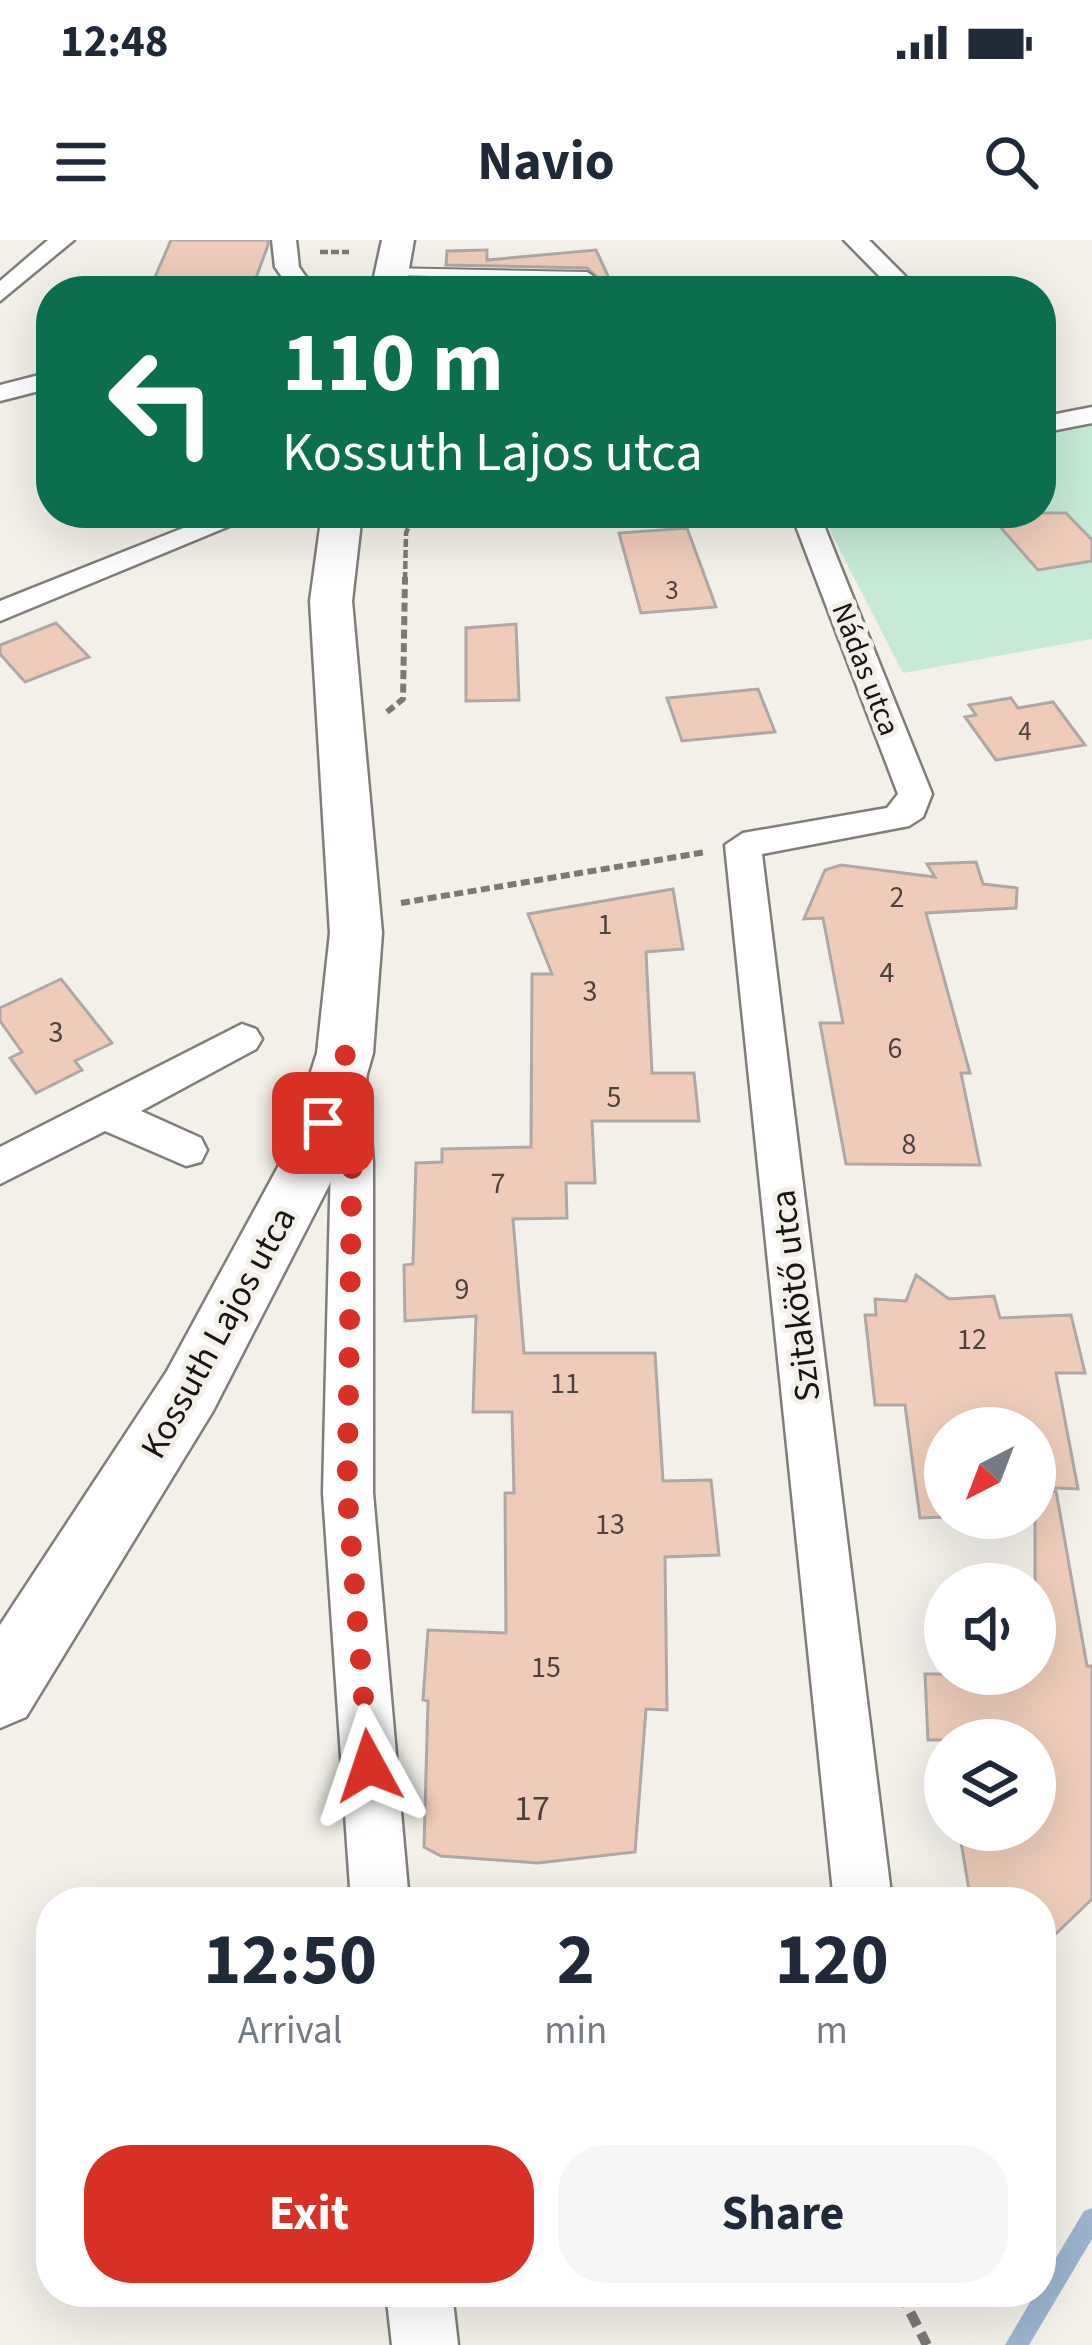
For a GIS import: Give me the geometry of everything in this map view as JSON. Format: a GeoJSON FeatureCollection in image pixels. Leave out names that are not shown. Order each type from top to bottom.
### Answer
{"type":"FeatureCollection","features":[{"type":"Feature","properties":{"kind":"main road","name":"Kossuth Lajos utca"},"geometry":{"type":"LineString","coordinates":[[0,1691],[201,1370],[313,1158],[345,1053],[356,933],[331,601],[341,528]]}},
{"type":"Feature","properties":{"kind":"street"},"geometry":{"type":"LineString","coordinates":[[0,294],[62,240]]}},
{"type":"Feature","properties":{"kind":"street"},"geometry":{"type":"LineString","coordinates":[[284,240],[287,267],[293,276]]}},
{"type":"Feature","properties":{"kind":"street"},"geometry":{"type":"LineString","coordinates":[[856,240],[893,276]]}},
{"type":"Feature","properties":{"kind":"street"},"geometry":{"type":"LineString","coordinates":[[0,393],[36,384]]}},
{"type":"Feature","properties":{"kind":"street"},"geometry":{"type":"LineString","coordinates":[[1056,421],[1092,415]]}},
{"type":"Feature","properties":{"kind":"street"},"geometry":{"type":"LineString","coordinates":[[0,612],[210,528]]}},
{"type":"Feature","properties":{"kind":"street","name":"Nádas utca"},"geometry":{"type":"LineString","coordinates":[[743,845],[897,818],[911,809],[915,794],[811,528]]}},
{"type":"Feature","properties":{"kind":"street","name":"Szitakötő utca"},"geometry":{"type":"LineString","coordinates":[[743,845],[861,1887]]}},
{"type":"Feature","properties":{"kind":"street"},"geometry":{"type":"LineString","coordinates":[[0,1167],[242,1039]]}},
{"type":"Feature","properties":{"kind":"street"},"geometry":{"type":"LineString","coordinates":[[345,1053],[352,1162],[347,1492],[379,1887]]}},
{"type":"Feature","properties":{"kind":"street"},"geometry":{"type":"LineString","coordinates":[[103,1112],[186,1150]]}},
{"type":"Feature","properties":{"kind":"street"},"geometry":{"type":"LineString","coordinates":[[420,2307],[424,2345]]}},
{"type":"Feature","properties":{"kind":"lane"},"geometry":{"type":"LineString","coordinates":[[392,267],[587,276]]}},
{"type":"Feature","properties":{"kind":"path"},"geometry":{"type":"LineString","coordinates":[[378,907],[743,845]]}},
{"type":"Feature","properties":{"kind":"path"},"geometry":{"type":"LineString","coordinates":[[903,2307],[926,2345]]}},
{"type":"Feature","properties":{"kind":"green space"},"geometry":{"type":"Polygon","coordinates":[[[1092,424],[1092,639],[903,673],[829,528],[1056,528],[1056,430],[1092,424]]]}},
{"type":"Feature","properties":{"kind":"building"},"geometry":{"type":"Polygon","coordinates":[[[171,240],[268,240],[257,276],[155,276],[171,240]]]}},
{"type":"Feature","properties":{"kind":"building"},"geometry":{"type":"Polygon","coordinates":[[[487,250],[487,260],[596,250],[608,276],[596,276],[587,268],[446,265],[447,251],[487,250]]]}},
{"type":"Feature","properties":{"kind":"building"},"geometry":{"type":"Polygon","coordinates":[[[1056,513],[1066,513],[1092,540],[1092,561],[1038,570],[1001,528],[1056,528],[1056,513]]]}},
{"type":"Feature","properties":{"kind":"building"},"geometry":{"type":"Polygon","coordinates":[[[687,528],[716,607],[641,613],[619,533],[687,528]]]}},
{"type":"Feature","properties":{"kind":"building"},"geometry":{"type":"Polygon","coordinates":[[[56,623],[89,657],[25,682],[0,654],[0,645],[56,623]]]}},
{"type":"Feature","properties":{"kind":"building"},"geometry":{"type":"Polygon","coordinates":[[[516,624],[519,700],[466,701],[466,628],[516,624]]]}},
{"type":"Feature","properties":{"kind":"building"},"geometry":{"type":"Polygon","coordinates":[[[758,689],[775,732],[682,741],[667,698],[758,689]]]}},
{"type":"Feature","properties":{"kind":"building"},"geometry":{"type":"Polygon","coordinates":[[[1011,698],[1018,708],[1053,702],[1085,745],[996,760],[965,717],[976,715],[969,705],[1011,698]]]}},
{"type":"Feature","properties":{"kind":"building"},"geometry":{"type":"Polygon","coordinates":[[[976,862],[983,884],[1017,888],[1016,908],[926,913],[970,1073],[961,1073],[980,1165],[846,1164],[820,1023],[843,1023],[823,918],[804,919],[825,870],[841,865],[935,877],[927,864],[976,862]]]}},
{"type":"Feature","properties":{"kind":"building"},"geometry":{"type":"Polygon","coordinates":[[[673,889],[683,949],[646,952],[652,1073],[694,1073],[699,1121],[592,1121],[595,1183],[566,1183],[567,1218],[513,1219],[524,1353],[655,1353],[663,1481],[711,1480],[719,1555],[665,1557],[667,1710],[646,1709],[635,1852],[538,1863],[441,1856],[424,1847],[428,1701],[423,1700],[428,1630],[506,1633],[505,1493],[514,1493],[512,1412],[473,1412],[476,1316],[405,1321],[404,1265],[413,1264],[416,1163],[442,1162],[442,1149],[531,1147],[532,974],[552,974],[528,914],[673,889]]]}},
{"type":"Feature","properties":{"kind":"building"},"geometry":{"type":"Polygon","coordinates":[[[61,979],[112,1043],[75,1061],[82,1070],[36,1093],[10,1058],[22,1052],[0,1021],[0,1008],[61,979]]]}},
{"type":"Feature","properties":{"kind":"building"},"geometry":{"type":"Polygon","coordinates":[[[916,1275],[949,1299],[994,1296],[1000,1318],[1071,1315],[1085,1373],[1056,1373],[1078,1489],[1056,1488],[1056,1407],[924,1407],[924,1518],[920,1518],[905,1405],[875,1405],[865,1315],[876,1315],[875,1299],[906,1301],[916,1275]]]}},
{"type":"Feature","properties":{"kind":"building"},"geometry":{"type":"Polygon","coordinates":[[[1056,1491],[1087,1666],[1092,1666],[1092,1899],[1056,1934],[1056,1887],[968,1887],[962,1851],[1056,1851],[1056,1719],[927,1719],[926,1695],[1056,1695],[1056,1563],[1035,1563],[1035,1539],[1056,1539],[1056,1491]]]}},
{"type":"Feature","properties":{"kind":"waterway"},"geometry":{"type":"LineString","coordinates":[[1056,2279],[1092,2219]]}},
{"type":"Feature","properties":{"kind":"waterway"},"geometry":{"type":"LineString","coordinates":[[1016,2345],[1039,2307]]}},
{"type":"Feature","properties":{"kind":"route"},"geometry":{"type":"LineString","coordinates":[[323,1123],[345,1053],[352,1162],[347,1492],[369,1766]]}}]}
